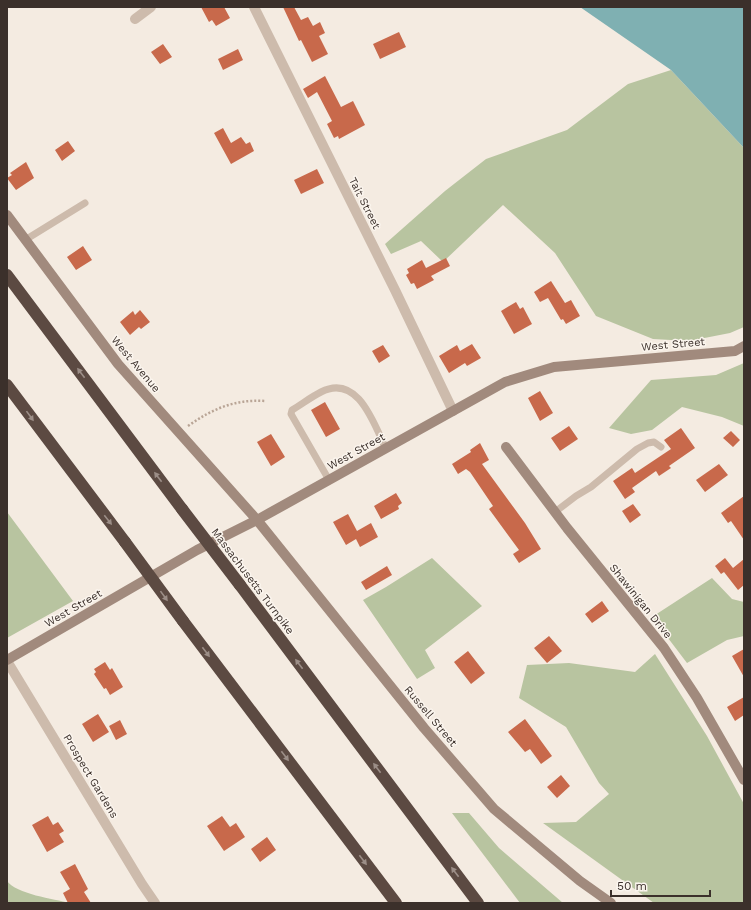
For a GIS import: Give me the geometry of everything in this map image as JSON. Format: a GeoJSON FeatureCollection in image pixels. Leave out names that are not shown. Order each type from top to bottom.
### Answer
{"type":"FeatureCollection","features":[{"type":"Feature","properties":{"kind":"highway","name":"Massachusetts Turnpike"},"geometry":{"type":"LineString","coordinates":[[7,275],[478,903]]}},
{"type":"Feature","properties":{"kind":"highway"},"geometry":{"type":"LineString","coordinates":[[7,385],[396,903]]}},
{"type":"Feature","properties":{"kind":"main road","name":"West Avenue"},"geometry":{"type":"LineString","coordinates":[[7,215],[118,364],[257,520]]}},
{"type":"Feature","properties":{"kind":"main road","name":"West Street"},"geometry":{"type":"LineString","coordinates":[[7,660],[198,550],[257,520],[505,382],[554,366],[735,350],[744,346]]}},
{"type":"Feature","properties":{"kind":"main road","name":"Shawinigan Drive"},"geometry":{"type":"LineString","coordinates":[[506,447],[555,512],[664,648],[697,698],[744,780]]}},
{"type":"Feature","properties":{"kind":"main road","name":"Russell Street"},"geometry":{"type":"LineString","coordinates":[[257,520],[424,728],[494,809],[569,872],[611,903]]}},
{"type":"Feature","properties":{"kind":"street"},"geometry":{"type":"LineString","coordinates":[[135,19],[151,7]]}},
{"type":"Feature","properties":{"kind":"street","name":"Tait Street"},"geometry":{"type":"LineString","coordinates":[[254,7],[395,290],[453,411]]}},
{"type":"Feature","properties":{"kind":"street","name":"Prospect Gardens"},"geometry":{"type":"LineString","coordinates":[[7,660],[142,884],[155,903]]}},
{"type":"Feature","properties":{"kind":"lane"},"geometry":{"type":"LineString","coordinates":[[26,240],[86,203]]}},
{"type":"Feature","properties":{"kind":"lane"},"geometry":{"type":"LineString","coordinates":[[328,480],[291,414],[292,410],[321,391],[342,389],[355,394],[369,413],[386,449]]}},
{"type":"Feature","properties":{"kind":"lane"},"geometry":{"type":"LineString","coordinates":[[555,512],[591,487],[642,446],[654,442],[661,447]]}},
{"type":"Feature","properties":{"kind":"path"},"geometry":{"type":"LineString","coordinates":[[179,432],[202,417],[236,402],[250,400],[265,401]]}},
{"type":"Feature","properties":{"kind":"green space"},"geometry":{"type":"Polygon","coordinates":[[[671,70],[744,148],[744,327],[730,333],[689,341],[653,339],[596,316],[555,253],[503,205],[443,262],[421,241],[391,254],[385,244],[445,191],[486,159],[567,130],[628,84],[671,70]]]}},
{"type":"Feature","properties":{"kind":"green space"},"geometry":{"type":"Polygon","coordinates":[[[744,363],[744,426],[722,417],[682,407],[652,430],[631,434],[609,428],[651,380],[716,375],[744,363]]]}},
{"type":"Feature","properties":{"kind":"green space"},"geometry":{"type":"Polygon","coordinates":[[[7,512],[73,601],[7,638],[7,512]]]}},
{"type":"Feature","properties":{"kind":"green space"},"geometry":{"type":"Polygon","coordinates":[[[432,558],[482,606],[425,650],[435,668],[417,679],[363,600],[432,558]]]}},
{"type":"Feature","properties":{"kind":"green space"},"geometry":{"type":"Polygon","coordinates":[[[712,578],[732,599],[744,602],[744,636],[727,640],[687,663],[652,617],[712,578]]]}},
{"type":"Feature","properties":{"kind":"green space"},"geometry":{"type":"Polygon","coordinates":[[[655,654],[707,736],[744,804],[744,903],[654,903],[543,823],[576,822],[609,794],[599,783],[566,727],[519,698],[527,665],[569,663],[635,672],[655,654]]]}},
{"type":"Feature","properties":{"kind":"green space"},"geometry":{"type":"Polygon","coordinates":[[[452,813],[469,813],[499,848],[563,903],[520,903],[452,813]]]}},
{"type":"Feature","properties":{"kind":"green space"},"geometry":{"type":"Polygon","coordinates":[[[7,881],[12,886],[27,893],[70,903],[7,903],[7,881]]]}},
{"type":"Feature","properties":{"kind":"water"},"geometry":{"type":"Polygon","coordinates":[[[580,7],[744,7],[744,148],[671,70],[580,7]]]}},
{"type":"Feature","properties":{"kind":"building"},"geometry":{"type":"Polygon","coordinates":[[[201,7],[224,7],[230,18],[216,26],[212,20],[209,22],[201,7]]]}},
{"type":"Feature","properties":{"kind":"building"},"geometry":{"type":"Polygon","coordinates":[[[283,7],[294,7],[301,20],[308,17],[313,26],[320,22],[325,33],[319,36],[328,54],[312,62],[301,40],[299,41],[283,7]]]}},
{"type":"Feature","properties":{"kind":"building"},"geometry":{"type":"Polygon","coordinates":[[[399,32],[406,47],[380,59],[373,44],[399,32]]]}},
{"type":"Feature","properties":{"kind":"building"},"geometry":{"type":"Polygon","coordinates":[[[163,44],[172,57],[160,64],[151,52],[163,44]]]}},
{"type":"Feature","properties":{"kind":"building"},"geometry":{"type":"Polygon","coordinates":[[[238,49],[243,60],[223,70],[218,59],[238,49]]]}},
{"type":"Feature","properties":{"kind":"building"},"geometry":{"type":"Polygon","coordinates":[[[325,76],[341,107],[353,101],[365,125],[339,139],[338,136],[334,138],[327,124],[332,121],[317,92],[308,98],[303,89],[325,76]]]}},
{"type":"Feature","properties":{"kind":"building"},"geometry":{"type":"Polygon","coordinates":[[[223,128],[231,143],[241,137],[246,144],[250,142],[254,151],[231,164],[214,133],[223,128]]]}},
{"type":"Feature","properties":{"kind":"building"},"geometry":{"type":"Polygon","coordinates":[[[68,141],[75,151],[62,161],[55,150],[68,141]]]}},
{"type":"Feature","properties":{"kind":"building"},"geometry":{"type":"Polygon","coordinates":[[[26,162],[34,178],[16,190],[7,178],[12,175],[10,173],[26,162]]]}},
{"type":"Feature","properties":{"kind":"building"},"geometry":{"type":"Polygon","coordinates":[[[317,169],[324,183],[301,194],[294,180],[317,169]]]}},
{"type":"Feature","properties":{"kind":"building"},"geometry":{"type":"Polygon","coordinates":[[[83,246],[92,260],[76,270],[67,257],[83,246]]]}},
{"type":"Feature","properties":{"kind":"building"},"geometry":{"type":"Polygon","coordinates":[[[446,258],[450,266],[431,276],[434,280],[417,289],[414,283],[411,284],[406,275],[409,273],[407,269],[422,260],[426,268],[446,258]]]}},
{"type":"Feature","properties":{"kind":"building"},"geometry":{"type":"Polygon","coordinates":[[[551,281],[565,303],[571,300],[580,316],[566,324],[563,319],[561,320],[548,298],[540,302],[534,292],[551,281]]]}},
{"type":"Feature","properties":{"kind":"building"},"geometry":{"type":"Polygon","coordinates":[[[516,302],[520,309],[523,307],[532,324],[514,334],[501,311],[516,302]]]}},
{"type":"Feature","properties":{"kind":"building"},"geometry":{"type":"Polygon","coordinates":[[[140,310],[150,322],[141,329],[139,327],[130,335],[120,322],[133,311],[135,315],[140,310]]]}},
{"type":"Feature","properties":{"kind":"building"},"geometry":{"type":"Polygon","coordinates":[[[472,344],[481,358],[467,366],[465,363],[449,373],[439,356],[457,345],[460,351],[472,344]]]}},
{"type":"Feature","properties":{"kind":"building"},"geometry":{"type":"Polygon","coordinates":[[[383,345],[390,356],[379,363],[372,351],[383,345]]]}},
{"type":"Feature","properties":{"kind":"building"},"geometry":{"type":"Polygon","coordinates":[[[540,391],[553,413],[540,421],[528,398],[540,391]]]}},
{"type":"Feature","properties":{"kind":"building"},"geometry":{"type":"Polygon","coordinates":[[[325,402],[340,429],[326,437],[311,410],[325,402]]]}},
{"type":"Feature","properties":{"kind":"building"},"geometry":{"type":"Polygon","coordinates":[[[569,426],[578,439],[560,451],[551,438],[569,426]]]}},
{"type":"Feature","properties":{"kind":"building"},"geometry":{"type":"Polygon","coordinates":[[[681,428],[695,448],[669,466],[671,468],[659,476],[656,471],[632,488],[635,492],[625,499],[613,481],[632,468],[635,473],[671,449],[664,440],[681,428]]]}},
{"type":"Feature","properties":{"kind":"building"},"geometry":{"type":"Polygon","coordinates":[[[731,431],[740,440],[733,447],[723,438],[731,431]]]}},
{"type":"Feature","properties":{"kind":"building"},"geometry":{"type":"Polygon","coordinates":[[[271,434],[285,457],[271,466],[257,442],[271,434]]]}},
{"type":"Feature","properties":{"kind":"building"},"geometry":{"type":"Polygon","coordinates":[[[480,443],[489,460],[482,464],[525,523],[541,549],[519,563],[513,554],[519,550],[489,509],[493,506],[470,472],[466,469],[458,474],[452,464],[471,452],[470,450],[480,443]]]}},
{"type":"Feature","properties":{"kind":"building"},"geometry":{"type":"Polygon","coordinates":[[[719,464],[728,475],[705,492],[696,480],[719,464]]]}},
{"type":"Feature","properties":{"kind":"building"},"geometry":{"type":"Polygon","coordinates":[[[396,493],[402,503],[398,506],[399,509],[381,519],[374,506],[396,493]]]}},
{"type":"Feature","properties":{"kind":"building"},"geometry":{"type":"Polygon","coordinates":[[[744,496],[744,540],[731,521],[728,523],[721,513],[744,496]]]}},
{"type":"Feature","properties":{"kind":"building"},"geometry":{"type":"Polygon","coordinates":[[[633,504],[641,515],[630,523],[622,511],[633,504]]]}},
{"type":"Feature","properties":{"kind":"building"},"geometry":{"type":"Polygon","coordinates":[[[348,514],[357,531],[371,523],[378,537],[360,547],[356,539],[346,545],[333,522],[348,514]]]}},
{"type":"Feature","properties":{"kind":"building"},"geometry":{"type":"Polygon","coordinates":[[[725,558],[733,568],[744,559],[744,585],[738,590],[724,572],[721,574],[715,566],[725,558]]]}},
{"type":"Feature","properties":{"kind":"building"},"geometry":{"type":"Polygon","coordinates":[[[387,566],[392,575],[366,590],[361,582],[387,566]]]}},
{"type":"Feature","properties":{"kind":"building"},"geometry":{"type":"Polygon","coordinates":[[[602,601],[609,611],[592,623],[585,614],[602,601]]]}},
{"type":"Feature","properties":{"kind":"building"},"geometry":{"type":"Polygon","coordinates":[[[549,636],[562,651],[547,663],[534,648],[549,636]]]}},
{"type":"Feature","properties":{"kind":"building"},"geometry":{"type":"Polygon","coordinates":[[[744,649],[744,677],[732,656],[744,649]]]}},
{"type":"Feature","properties":{"kind":"building"},"geometry":{"type":"Polygon","coordinates":[[[468,651],[485,673],[471,684],[454,662],[468,651]]]}},
{"type":"Feature","properties":{"kind":"building"},"geometry":{"type":"Polygon","coordinates":[[[105,662],[110,670],[112,668],[123,687],[110,695],[94,674],[96,672],[94,669],[105,662]]]}},
{"type":"Feature","properties":{"kind":"building"},"geometry":{"type":"Polygon","coordinates":[[[744,697],[744,715],[735,721],[727,707],[744,697]]]}},
{"type":"Feature","properties":{"kind":"building"},"geometry":{"type":"Polygon","coordinates":[[[98,714],[109,732],[93,742],[82,724],[98,714]]]}},
{"type":"Feature","properties":{"kind":"building"},"geometry":{"type":"Polygon","coordinates":[[[525,719],[552,756],[541,764],[530,749],[525,752],[508,732],[525,719]]]}},
{"type":"Feature","properties":{"kind":"building"},"geometry":{"type":"Polygon","coordinates":[[[120,720],[127,734],[116,740],[109,726],[120,720]]]}},
{"type":"Feature","properties":{"kind":"building"},"geometry":{"type":"Polygon","coordinates":[[[561,775],[570,786],[557,798],[547,787],[561,775]]]}},
{"type":"Feature","properties":{"kind":"building"},"geometry":{"type":"Polygon","coordinates":[[[48,816],[53,825],[58,822],[64,831],[59,834],[64,842],[47,852],[32,825],[48,816]]]}},
{"type":"Feature","properties":{"kind":"building"},"geometry":{"type":"Polygon","coordinates":[[[222,816],[230,827],[236,823],[245,837],[224,851],[207,826],[222,816]]]}},
{"type":"Feature","properties":{"kind":"building"},"geometry":{"type":"Polygon","coordinates":[[[267,837],[276,850],[260,862],[251,849],[267,837]]]}},
{"type":"Feature","properties":{"kind":"building"},"geometry":{"type":"Polygon","coordinates":[[[75,864],[88,889],[84,892],[91,903],[68,903],[63,893],[70,889],[60,872],[75,864]]]}}]}
